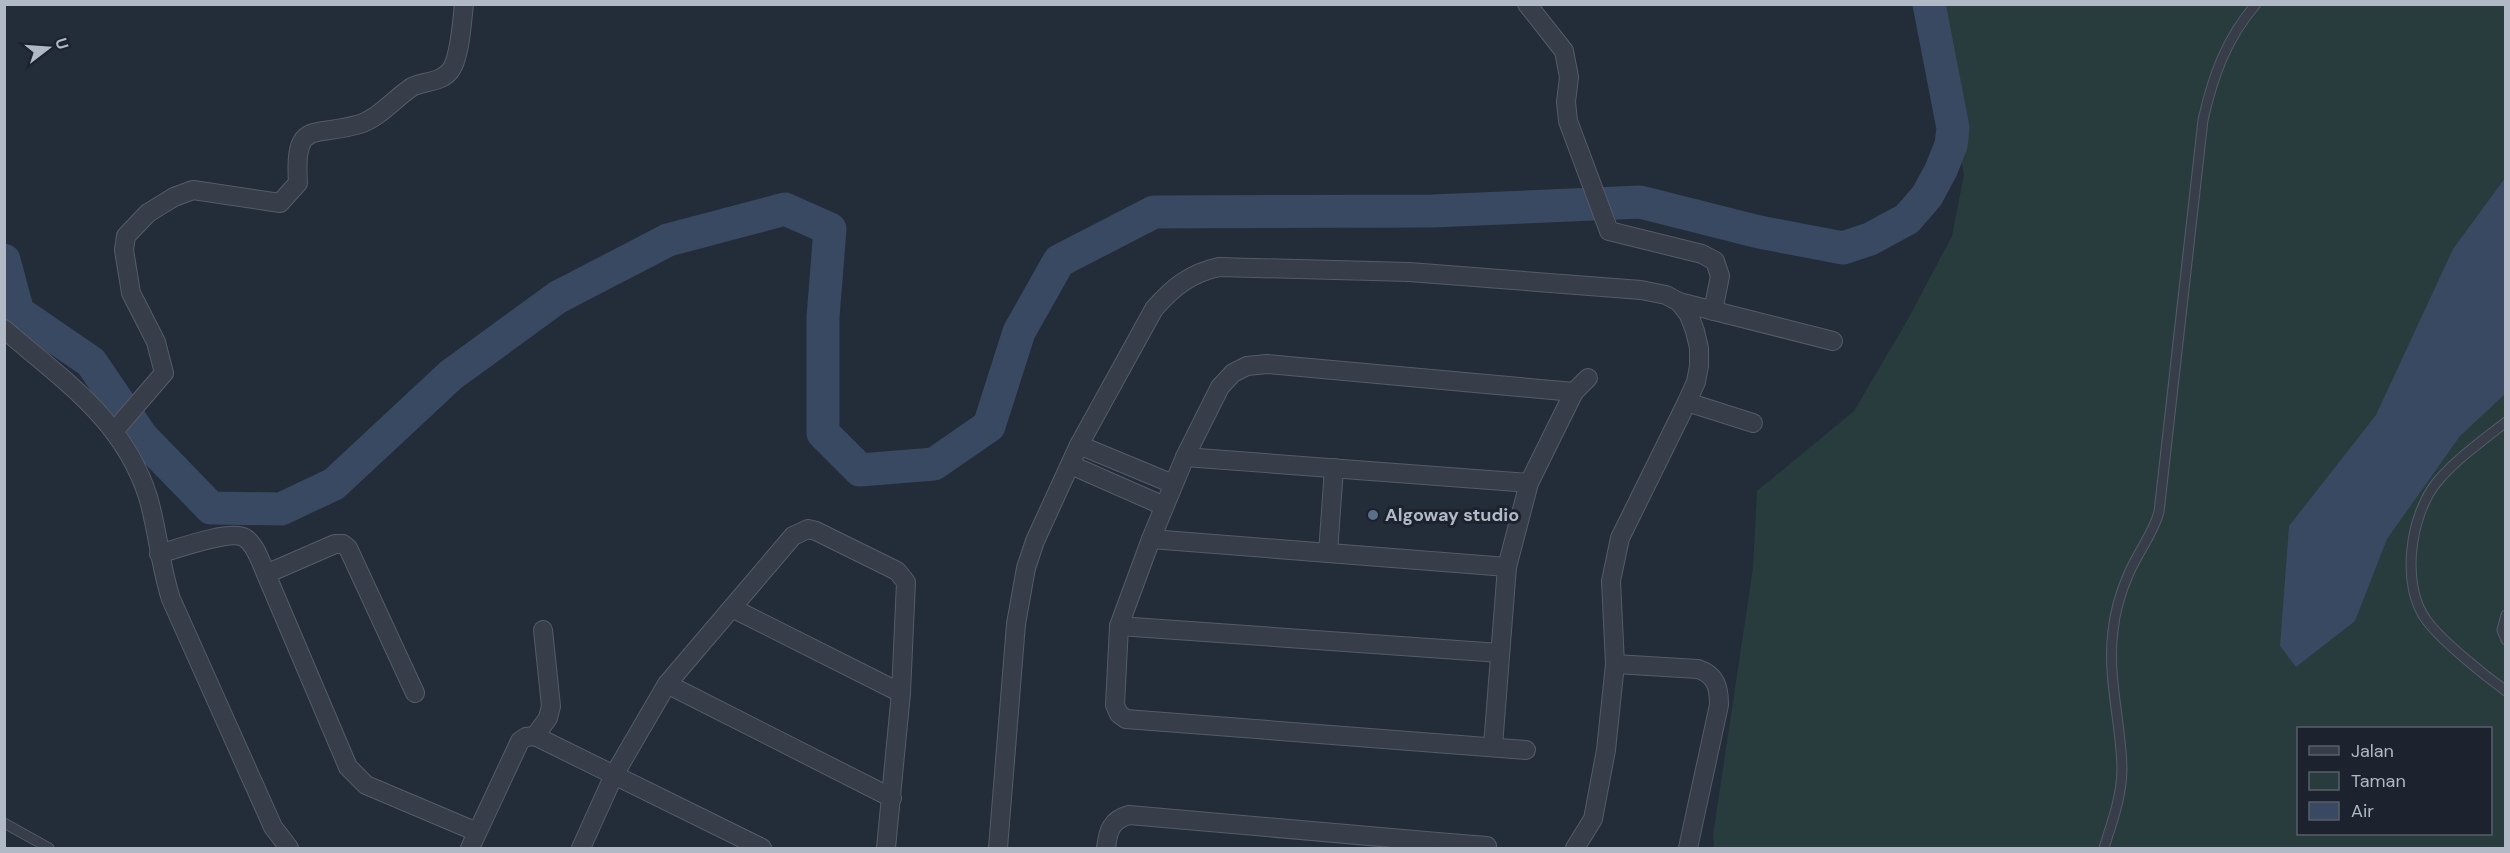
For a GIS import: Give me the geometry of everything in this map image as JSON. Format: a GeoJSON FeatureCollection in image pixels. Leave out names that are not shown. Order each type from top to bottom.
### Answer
{"type":"FeatureCollection","features":[{"type":"Feature","properties":{"kind":"street"},"geometry":{"type":"LineString","coordinates":[[119,425],[164,373],[156,342],[131,293],[126,273],[126,236],[148,213],[174,197],[194,190],[280,203],[298,183],[296,157],[299,144],[311,132],[361,124],[414,86],[441,78],[450,71],[455,62],[464,4]]}},
{"type":"Feature","properties":{"kind":"street"},"geometry":{"type":"LineString","coordinates":[[1527,4],[1564,51],[1569,77],[1566,102],[1568,121],[1609,231],[1702,254],[1715,261],[1720,276],[1713,311]]}},
{"type":"Feature","properties":{"kind":"street"},"geometry":{"type":"LineString","coordinates":[[998,849],[1016,624],[1026,568],[1035,541],[1079,445],[1154,309],[1185,279],[1220,267],[1409,272],[1641,290],[1666,295],[1679,302],[1833,341]]}},
{"type":"Feature","properties":{"kind":"street"},"geometry":{"type":"LineString","coordinates":[[1575,849],[1593,819],[1598,795],[1615,664],[1611,581],[1614,558],[1620,537],[1696,382],[1699,348],[1689,315],[1679,302]]}},
{"type":"Feature","properties":{"kind":"street"},"geometry":{"type":"LineString","coordinates":[[4,329],[98,411],[119,425],[148,498],[171,599],[273,827],[289,849]]}},
{"type":"Feature","properties":{"kind":"street"},"geometry":{"type":"LineString","coordinates":[[1526,750],[1126,719],[1119,714],[1115,705],[1119,626],[1150,539],[1185,456],[1220,387],[1233,373],[1247,366],[1267,364],[1574,392]]}},
{"type":"Feature","properties":{"kind":"street"},"geometry":{"type":"LineString","coordinates":[[1493,746],[1507,567],[1529,483],[1574,392],[1588,378]]}},
{"type":"Feature","properties":{"kind":"street"},"geometry":{"type":"LineString","coordinates":[[1687,402],[1753,423]]}},
{"type":"Feature","properties":{"kind":"street"},"geometry":{"type":"LineString","coordinates":[[1079,445],[1173,484]]}},
{"type":"Feature","properties":{"kind":"street"},"geometry":{"type":"LineString","coordinates":[[1185,456],[1529,483]]}},
{"type":"Feature","properties":{"kind":"street"},"geometry":{"type":"LineString","coordinates":[[1071,465],[1164,506]]}},
{"type":"Feature","properties":{"kind":"street"},"geometry":{"type":"LineString","coordinates":[[1328,553],[1334,468]]}},
{"type":"Feature","properties":{"kind":"street"},"geometry":{"type":"LineString","coordinates":[[581,849],[614,775],[667,684],[793,536],[800,531],[816,531],[897,571],[902,576],[907,589],[901,693],[886,849]]}},
{"type":"Feature","properties":{"kind":"street"},"geometry":{"type":"LineString","coordinates":[[159,554],[230,535],[239,535],[253,546],[341,753],[356,777],[366,785],[474,840],[520,741],[526,737],[536,736],[762,849]]}},
{"type":"Feature","properties":{"kind":"street"},"geometry":{"type":"LineString","coordinates":[[1150,539],[1507,567]]}},
{"type":"Feature","properties":{"kind":"street"},"geometry":{"type":"LineString","coordinates":[[266,574],[335,544],[343,544],[348,548],[415,693]]}},
{"type":"Feature","properties":{"kind":"street"},"geometry":{"type":"LineString","coordinates":[[732,608],[901,693]]}},
{"type":"Feature","properties":{"kind":"street"},"geometry":{"type":"LineString","coordinates":[[1119,626],[1500,653]]}},
{"type":"Feature","properties":{"kind":"street"},"geometry":{"type":"LineString","coordinates":[[536,736],[548,718],[551,705],[543,630]]}},
{"type":"Feature","properties":{"kind":"street"},"geometry":{"type":"LineString","coordinates":[[1615,664],[1698,669],[1707,672],[1717,685],[1719,705],[1689,849]]}},
{"type":"Feature","properties":{"kind":"street"},"geometry":{"type":"LineString","coordinates":[[667,684],[892,798]]}},
{"type":"Feature","properties":{"kind":"street"},"geometry":{"type":"LineString","coordinates":[[1107,849],[1108,834],[1112,825],[1118,818],[1129,815],[1448,846],[1487,846]]}},
{"type":"Feature","properties":{"kind":"lane"},"geometry":{"type":"LineString","coordinates":[[2104,849],[2117,805],[2122,768],[2111,665],[2113,630],[2120,598],[2129,573],[2156,524],[2159,512],[2203,120],[2212,80],[2226,48],[2241,22],[2256,4]]}},
{"type":"Feature","properties":{"kind":"lane"},"geometry":{"type":"LineString","coordinates":[[2505,422],[2435,484],[2411,542],[2415,593],[2426,620],[2505,691]]}},
{"type":"Feature","properties":{"kind":"lane"},"geometry":{"type":"LineString","coordinates":[[2505,615],[2502,630],[2505,640]]}},
{"type":"Feature","properties":{"kind":"lane"},"geometry":{"type":"LineString","coordinates":[[4,823],[49,849]]}},
{"type":"Feature","properties":{"kind":"green space"},"geometry":{"type":"Polygon","coordinates":[[[1929,5],[2505,5],[2505,848],[1714,848],[1713,835],[1753,568],[1757,491],[1854,411],[1908,319],[1952,236],[1964,174],[1929,5]]]}},
{"type":"Feature","properties":{"kind":"water"},"geometry":{"type":"Polygon","coordinates":[[[2505,178],[2505,394],[2460,436],[2387,539],[2355,621],[2296,667],[2280,646],[2289,526],[2376,415],[2453,249],[2505,178]]]}},
{"type":"Feature","properties":{"kind":"waterway"},"geometry":{"type":"LineString","coordinates":[[4,260],[18,312],[91,362],[142,437],[211,508],[281,509],[334,484],[451,375],[558,297],[668,240],[785,209],[830,229],[823,317],[823,433],[860,470],[934,464],[989,426],[1019,332],[1059,261],[1154,212],[1433,211],[1640,202],[1759,232],[1843,248],[1870,239],[1907,219],[1927,196],[1951,145],[1953,128],[1929,4]]}},
{"type":"Feature","properties":{"kind":"place","name":"Algoway studio"},"geometry":{"type":"Point","coordinates":[1373,515]}}]}
